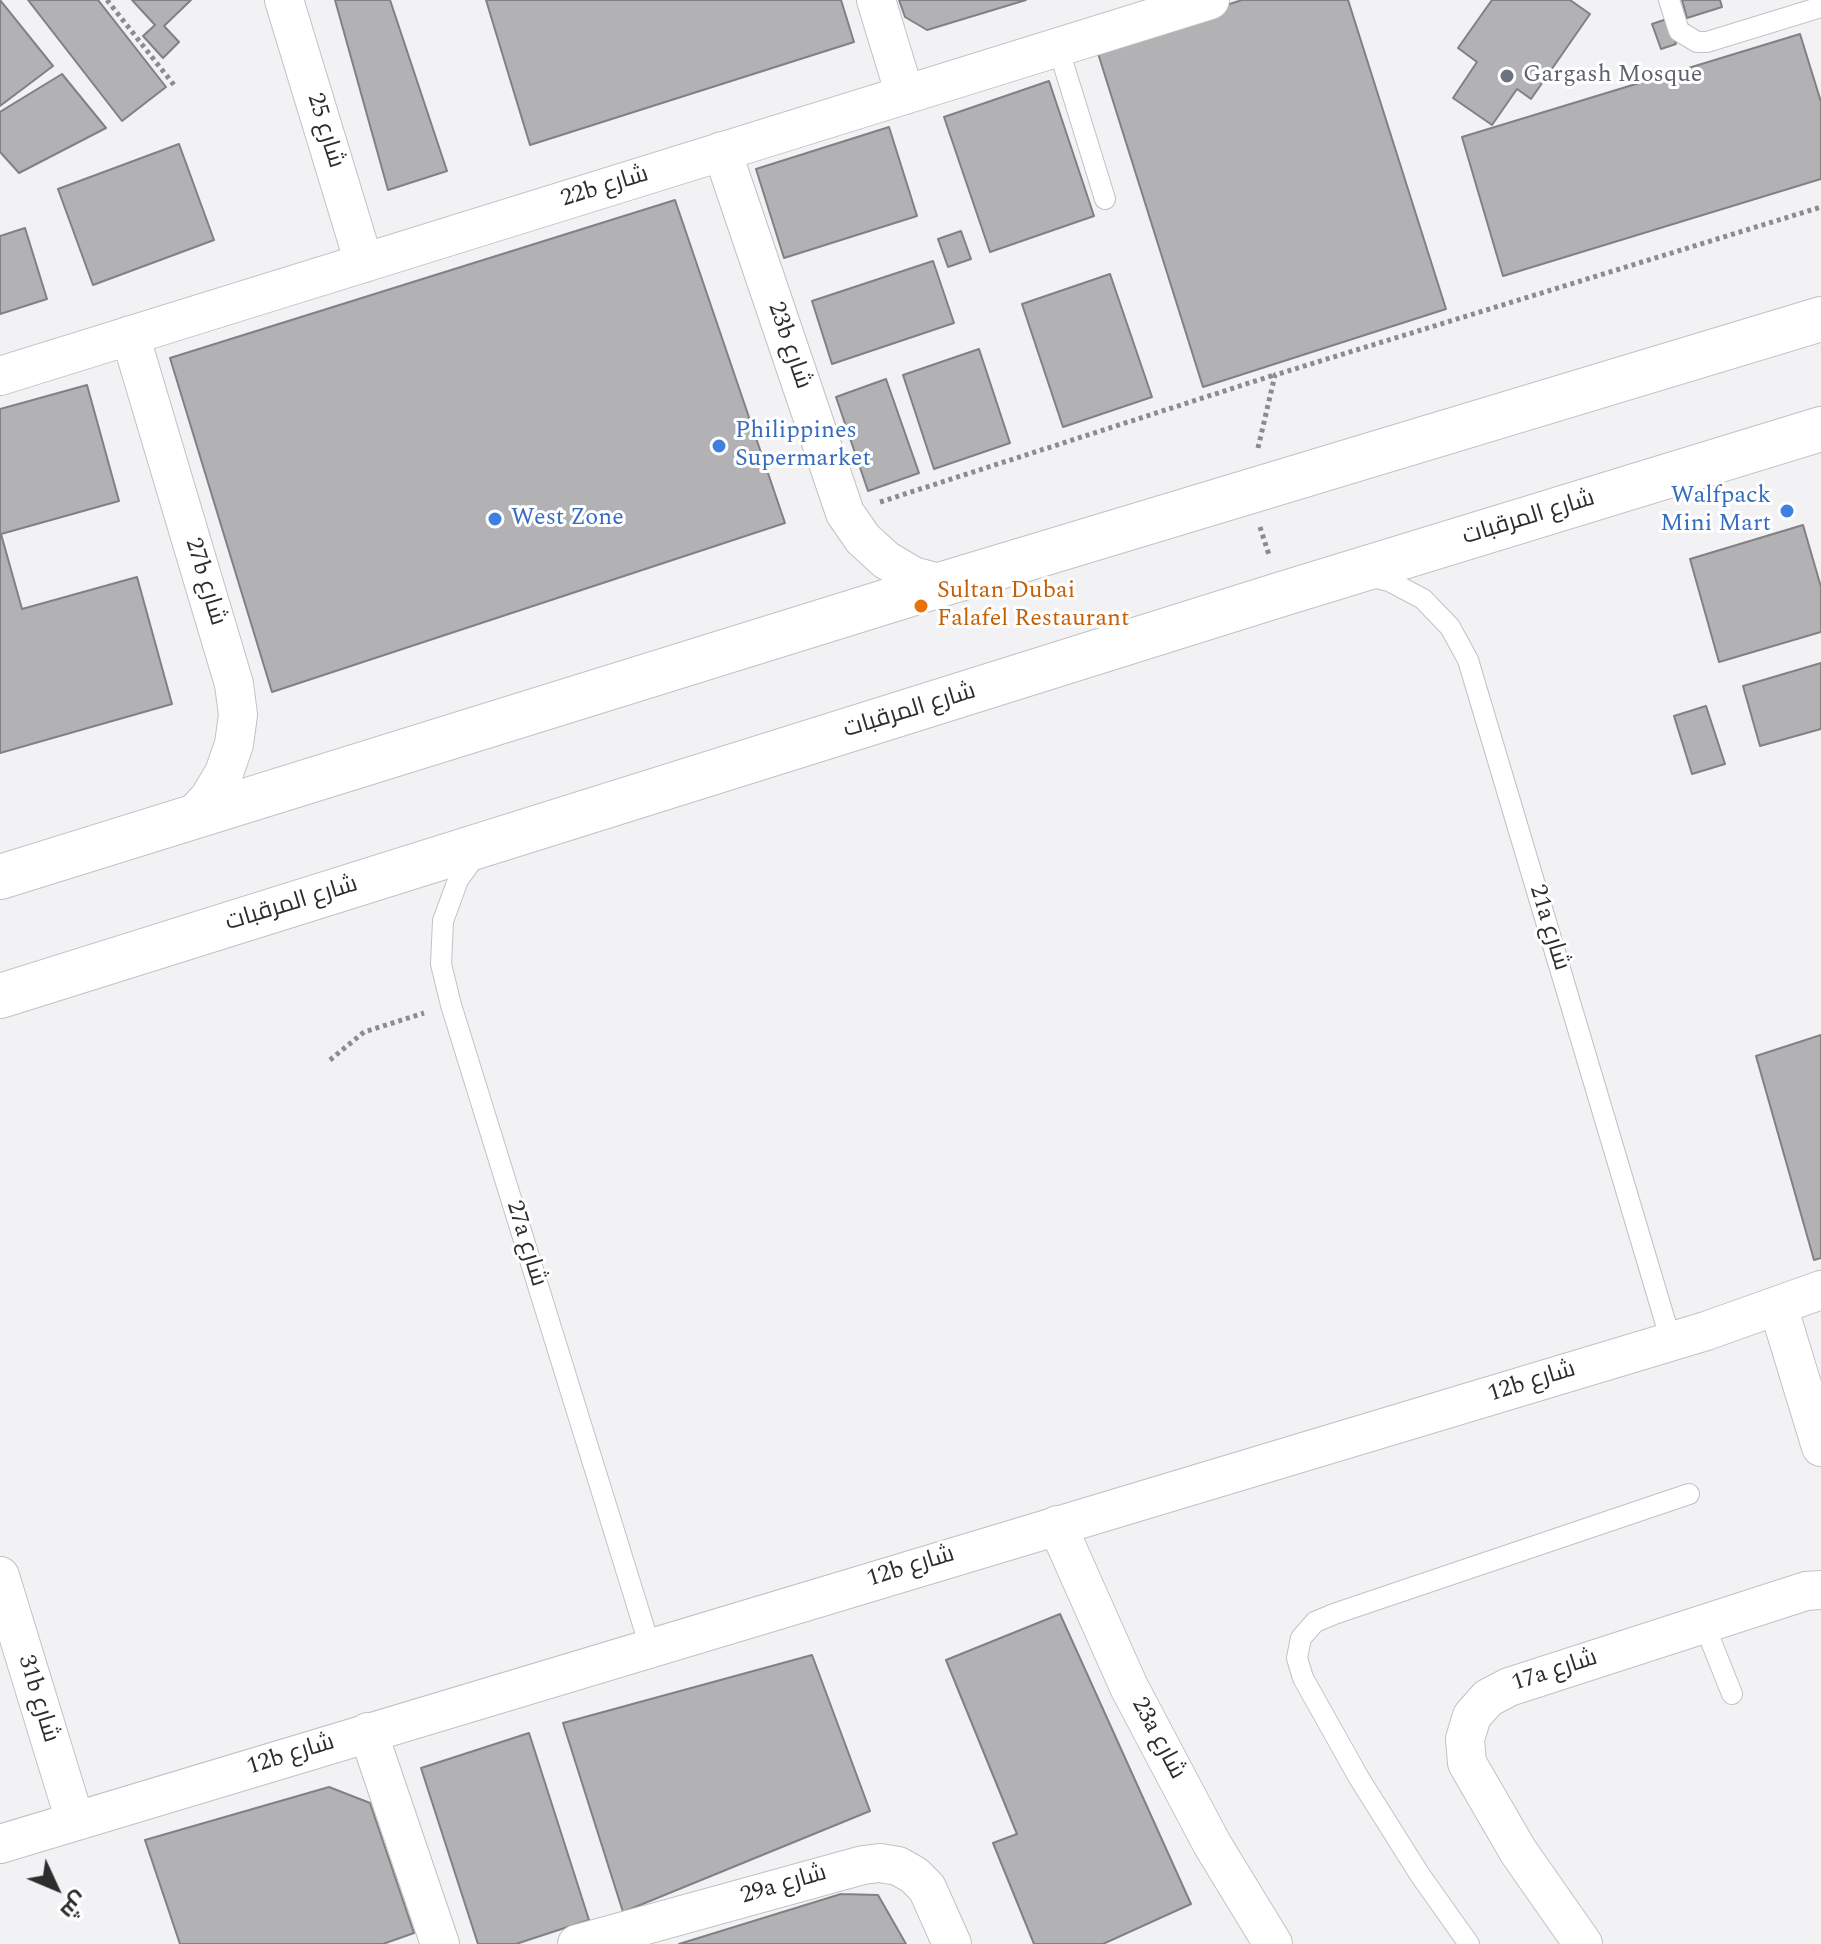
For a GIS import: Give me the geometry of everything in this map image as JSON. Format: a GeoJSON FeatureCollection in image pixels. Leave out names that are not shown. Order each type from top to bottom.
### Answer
{"type":"FeatureCollection","features":[{"type":"Feature","properties":{"kind":"street","name":"شارع 25"},"geometry":{"type":"LineString","coordinates":[[284,0],[364,263]]}},
{"type":"Feature","properties":{"kind":"street"},"geometry":{"type":"LineString","coordinates":[[876,0],[905,95]]}},
{"type":"Feature","properties":{"kind":"street","name":"22b شارع"},"geometry":{"type":"LineString","coordinates":[[0,376],[1210,0]]}},
{"type":"Feature","properties":{"kind":"street","name":"23b شارع"},"geometry":{"type":"LineString","coordinates":[[722,151],[845,513],[863,539],[886,560],[913,576],[943,584]]}},
{"type":"Feature","properties":{"kind":"street"},"geometry":{"type":"LineString","coordinates":[[0,877],[943,584],[1821,319]]}},
{"type":"Feature","properties":{"kind":"street","name":"27b شارع"},"geometry":{"type":"LineString","coordinates":[[130,335],[234,684],[238,715],[234,744],[224,773],[209,798],[189,820]]}},
{"type":"Feature","properties":{"kind":"street","name":"شارع المرقبات"},"geometry":{"type":"LineString","coordinates":[[0,996],[1810,431]]}},
{"type":"Feature","properties":{"kind":"street","name":"12b شارع"},"geometry":{"type":"LineString","coordinates":[[0,1844],[1671,1341],[1821,1290]]}},
{"type":"Feature","properties":{"kind":"street"},"geometry":{"type":"LineString","coordinates":[[1778,1306],[1821,1447]]}},
{"type":"Feature","properties":{"kind":"street","name":"23a شارع"},"geometry":{"type":"LineString","coordinates":[[1057,1525],[1129,1687],[1212,1844],[1273,1944]]}},
{"type":"Feature","properties":{"kind":"street","name":"31b شارع"},"geometry":{"type":"LineString","coordinates":[[0,1576],[75,1821]]}},
{"type":"Feature","properties":{"kind":"street","name":"17a شارع"},"geometry":{"type":"LineString","coordinates":[[1583,1944],[1518,1851],[1467,1763],[1465,1739],[1472,1716],[1488,1698],[1509,1687],[1816,1586]]}},
{"type":"Feature","properties":{"kind":"street"},"geometry":{"type":"LineString","coordinates":[[368,1732],[440,1944]]}},
{"type":"Feature","properties":{"kind":"street","name":"29a شارع"},"geometry":{"type":"LineString","coordinates":[[577,1944],[863,1865],[880,1863],[898,1866],[914,1875],[927,1888],[952,1944]]}},
{"type":"Feature","properties":{"kind":"lane"},"geometry":{"type":"LineString","coordinates":[[1669,0],[1679,31],[1697,42],[1707,42],[1821,7]]}},
{"type":"Feature","properties":{"kind":"lane"},"geometry":{"type":"LineString","coordinates":[[1058,47],[1105,199]]}},
{"type":"Feature","properties":{"kind":"lane","name":"21a شارع"},"geometry":{"type":"LineString","coordinates":[[1352,573],[1389,581],[1423,599],[1450,627],[1468,660],[1671,1341]]}},
{"type":"Feature","properties":{"kind":"lane","name":"27a شارع"},"geometry":{"type":"LineString","coordinates":[[483,845],[458,880],[443,921],[441,964],[451,1005],[650,1647]]}},
{"type":"Feature","properties":{"kind":"lane"},"geometry":{"type":"LineString","coordinates":[[1469,1944],[1420,1875],[1359,1778],[1303,1678],[1297,1658],[1301,1638],[1315,1622],[1334,1614],[1689,1494]]}},
{"type":"Feature","properties":{"kind":"lane"},"geometry":{"type":"LineString","coordinates":[[1704,1624],[1732,1694]]}},
{"type":"Feature","properties":{"kind":"path"},"geometry":{"type":"LineString","coordinates":[[107,0],[174,85]]}},
{"type":"Feature","properties":{"kind":"path"},"geometry":{"type":"LineString","coordinates":[[845,513],[1275,375],[1821,207]]}},
{"type":"Feature","properties":{"kind":"path"},"geometry":{"type":"LineString","coordinates":[[1275,375],[1248,491],[1282,594]]}},
{"type":"Feature","properties":{"kind":"path"},"geometry":{"type":"LineString","coordinates":[[330,1060],[364,1032],[451,1005]]}},
{"type":"Feature","properties":{"kind":"building"},"geometry":{"type":"Polygon","coordinates":[[[0,0],[53,66],[0,106],[0,0]]]}},
{"type":"Feature","properties":{"kind":"building"},"geometry":{"type":"Polygon","coordinates":[[[28,0],[98,0],[166,87],[122,121],[28,0]]]}},
{"type":"Feature","properties":{"kind":"building"},"geometry":{"type":"Polygon","coordinates":[[[132,0],[191,0],[164,26],[179,42],[163,58],[143,36],[155,25],[132,0]]]}},
{"type":"Feature","properties":{"kind":"building"},"geometry":{"type":"Polygon","coordinates":[[[335,0],[390,0],[447,171],[388,190],[335,0]]]}},
{"type":"Feature","properties":{"kind":"building"},"geometry":{"type":"Polygon","coordinates":[[[486,0],[841,0],[854,42],[530,145],[486,0]]]}},
{"type":"Feature","properties":{"kind":"building"},"geometry":{"type":"Polygon","coordinates":[[[899,0],[1026,0],[927,30],[905,17],[899,0]]]}},
{"type":"Feature","properties":{"kind":"building"},"geometry":{"type":"Polygon","coordinates":[[[1242,0],[1348,0],[1446,309],[1203,387],[1096,47],[1242,0]]]}},
{"type":"Feature","properties":{"kind":"building","name":"Gargash Mosque"},"geometry":{"type":"Polygon","coordinates":[[[1492,0],[1570,0],[1590,14],[1531,99],[1517,89],[1492,125],[1453,98],[1477,62],[1458,48],[1492,0]]]}},
{"type":"Feature","properties":{"kind":"building"},"geometry":{"type":"Polygon","coordinates":[[[1682,0],[1720,0],[1722,7],[1687,18],[1682,0]]]}},
{"type":"Feature","properties":{"kind":"building"},"geometry":{"type":"Polygon","coordinates":[[[1667,19],[1676,44],[1661,49],[1652,24],[1667,19]]]}},
{"type":"Feature","properties":{"kind":"building"},"geometry":{"type":"Polygon","coordinates":[[[1800,34],[1821,102],[1821,179],[1503,276],[1462,137],[1800,34]]]}},
{"type":"Feature","properties":{"kind":"building"},"geometry":{"type":"Polygon","coordinates":[[[62,74],[106,128],[19,173],[0,152],[0,112],[62,74]]]}},
{"type":"Feature","properties":{"kind":"building"},"geometry":{"type":"Polygon","coordinates":[[[1049,81],[1094,216],[990,252],[944,117],[1049,81]]]}},
{"type":"Feature","properties":{"kind":"building"},"geometry":{"type":"Polygon","coordinates":[[[889,127],[917,216],[784,258],[756,169],[889,127]]]}},
{"type":"Feature","properties":{"kind":"building"},"geometry":{"type":"Polygon","coordinates":[[[179,144],[214,240],[93,285],[58,189],[179,144]]]}},
{"type":"Feature","properties":{"kind":"building"},"geometry":{"type":"Polygon","coordinates":[[[675,200],[785,523],[272,692],[170,358],[675,200]]]}},
{"type":"Feature","properties":{"kind":"building"},"geometry":{"type":"Polygon","coordinates":[[[25,228],[47,299],[0,314],[0,236],[25,228]]]}},
{"type":"Feature","properties":{"kind":"building"},"geometry":{"type":"Polygon","coordinates":[[[961,231],[971,259],[948,267],[938,239],[961,231]]]}},
{"type":"Feature","properties":{"kind":"building"},"geometry":{"type":"Polygon","coordinates":[[[933,261],[954,323],[832,364],[812,301],[933,261]]]}},
{"type":"Feature","properties":{"kind":"building"},"geometry":{"type":"Polygon","coordinates":[[[1110,274],[1152,397],[1063,427],[1022,304],[1110,274]]]}},
{"type":"Feature","properties":{"kind":"building"},"geometry":{"type":"Polygon","coordinates":[[[979,349],[1010,443],[934,469],[903,375],[979,349]]]}},
{"type":"Feature","properties":{"kind":"building"},"geometry":{"type":"Polygon","coordinates":[[[886,379],[919,473],[868,491],[836,397],[886,379]]]}},
{"type":"Feature","properties":{"kind":"building"},"geometry":{"type":"Polygon","coordinates":[[[87,385],[119,501],[1,534],[22,609],[137,577],[172,704],[0,753],[0,409],[87,385]]]}},
{"type":"Feature","properties":{"kind":"building"},"geometry":{"type":"Polygon","coordinates":[[[1803,525],[1821,587],[1821,632],[1719,662],[1690,559],[1803,525]]]}},
{"type":"Feature","properties":{"kind":"building"},"geometry":{"type":"Polygon","coordinates":[[[1821,663],[1821,729],[1760,746],[1743,686],[1821,663]]]}},
{"type":"Feature","properties":{"kind":"building"},"geometry":{"type":"Polygon","coordinates":[[[1706,706],[1725,764],[1692,774],[1674,716],[1706,706]]]}},
{"type":"Feature","properties":{"kind":"building"},"geometry":{"type":"Polygon","coordinates":[[[1821,1035],[1821,1258],[1814,1260],[1756,1056],[1821,1035]]]}},
{"type":"Feature","properties":{"kind":"building"},"geometry":{"type":"Polygon","coordinates":[[[1060,1614],[1191,1904],[1103,1944],[1034,1944],[993,1843],[1017,1834],[946,1660],[1060,1614]]]}},
{"type":"Feature","properties":{"kind":"building"},"geometry":{"type":"Polygon","coordinates":[[[812,1655],[870,1811],[623,1912],[563,1723],[812,1655]]]}},
{"type":"Feature","properties":{"kind":"building"},"geometry":{"type":"Polygon","coordinates":[[[529,1733],[589,1920],[516,1944],[478,1944],[421,1768],[529,1733]]]}},
{"type":"Feature","properties":{"kind":"building"},"geometry":{"type":"Polygon","coordinates":[[[329,1787],[370,1803],[414,1933],[383,1944],[180,1944],[145,1840],[329,1787]]]}},
{"type":"Feature","properties":{"kind":"building"},"geometry":{"type":"Polygon","coordinates":[[[841,1894],[878,1895],[906,1944],[679,1944],[841,1894]]]}},
{"type":"Feature","properties":{"kind":"place","name":"Gargash Mosque"},"geometry":{"type":"Point","coordinates":[1507,76]}},
{"type":"Feature","properties":{"kind":"place","name":"Philippines Supermarket"},"geometry":{"type":"Point","coordinates":[719,446]}},
{"type":"Feature","properties":{"kind":"place","name":"Walfpack Mini Mart"},"geometry":{"type":"Point","coordinates":[1787,511]}},
{"type":"Feature","properties":{"kind":"place","name":"West Zone"},"geometry":{"type":"Point","coordinates":[495,519]}},
{"type":"Feature","properties":{"kind":"place","name":"Sultan Dubai Falafel Restaurant"},"geometry":{"type":"Point","coordinates":[921,606]}}]}
